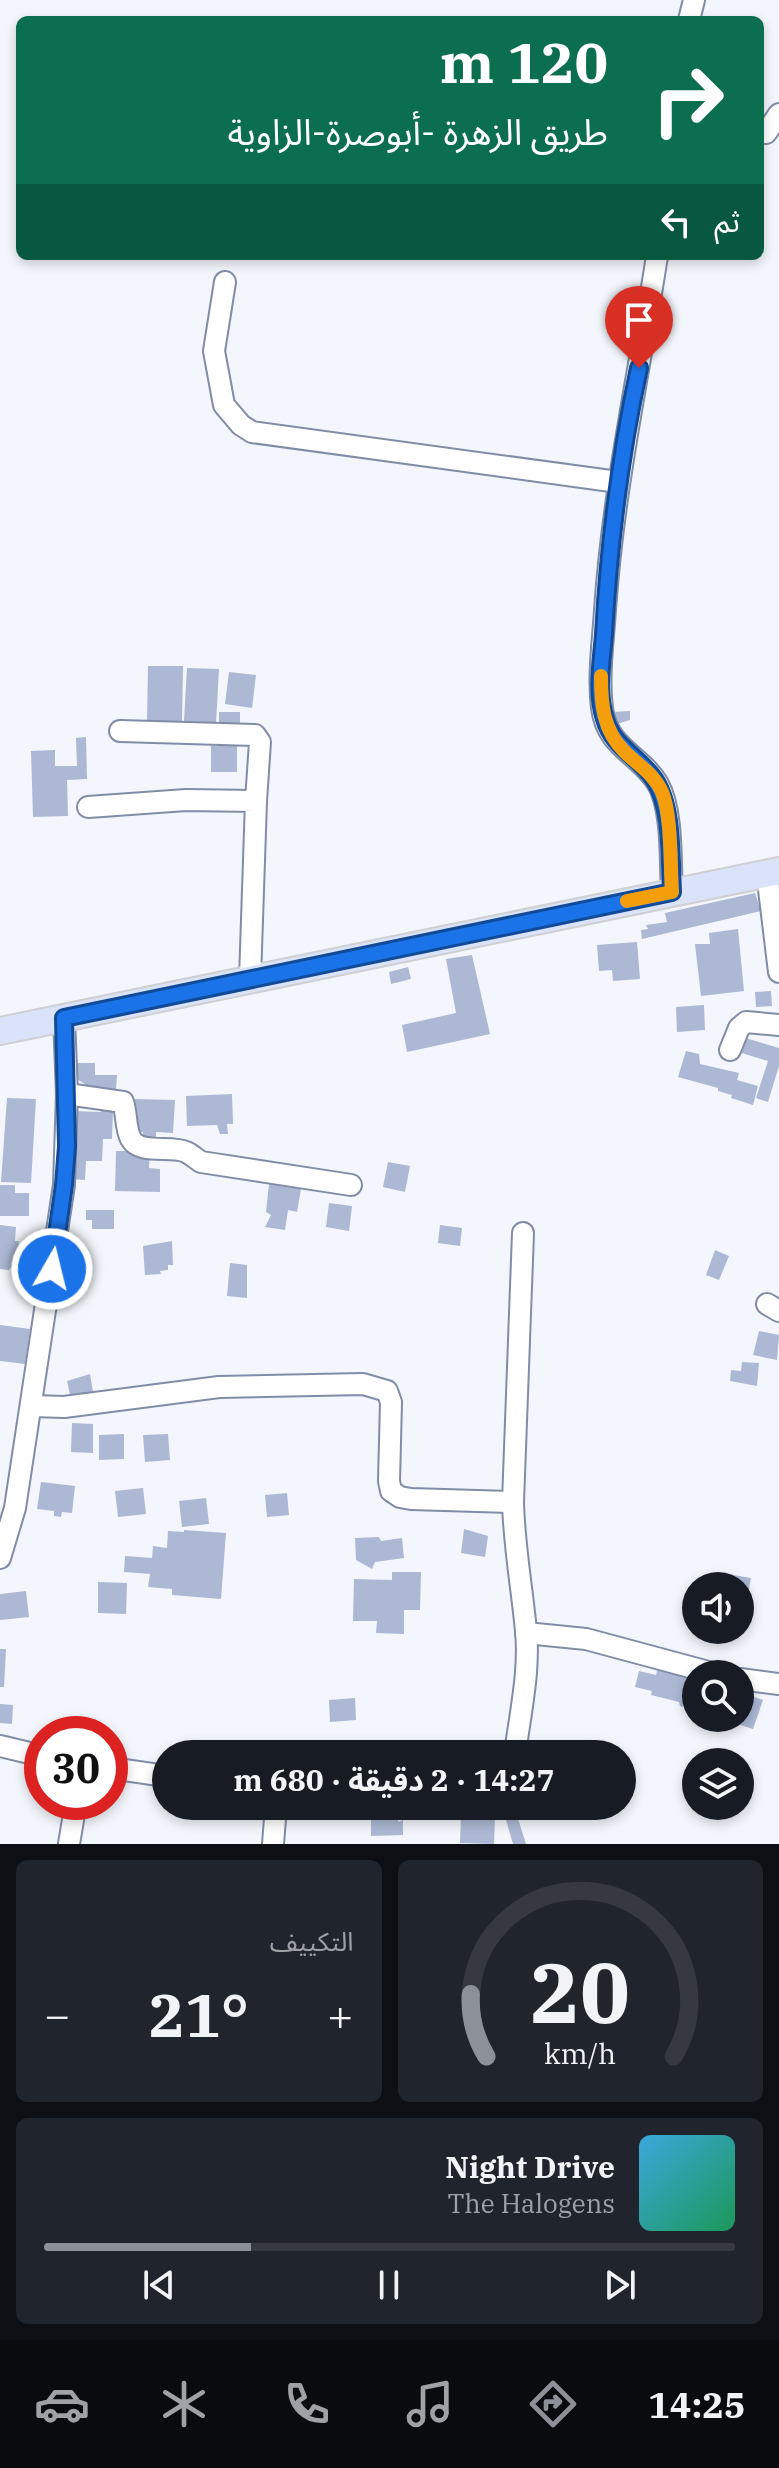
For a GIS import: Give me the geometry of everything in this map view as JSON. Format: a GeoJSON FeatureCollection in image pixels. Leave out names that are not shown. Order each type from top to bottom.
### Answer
{"type":"FeatureCollection","features":[{"type":"Feature","properties":{"kind":"main road"},"geometry":{"type":"LineString","coordinates":[[0,1031],[773,872]]}},
{"type":"Feature","properties":{"kind":"street"},"geometry":{"type":"LineString","coordinates":[[768,132],[779,114]]}},
{"type":"Feature","properties":{"kind":"street"},"geometry":{"type":"LineString","coordinates":[[656,260],[618,482],[601,679],[602,709],[615,740],[650,774],[663,795],[672,892]]}},
{"type":"Feature","properties":{"kind":"street"},"geometry":{"type":"LineString","coordinates":[[225,282],[214,351],[224,405],[241,425],[252,432],[618,482]]}},
{"type":"Feature","properties":{"kind":"street"},"geometry":{"type":"LineString","coordinates":[[120,731],[255,735],[260,742],[250,979]]}},
{"type":"Feature","properties":{"kind":"street"},"geometry":{"type":"LineString","coordinates":[[88,807],[186,800],[256,801]]}},
{"type":"Feature","properties":{"kind":"street"},"geometry":{"type":"LineString","coordinates":[[773,872],[779,972]]}},
{"type":"Feature","properties":{"kind":"street"},"geometry":{"type":"LineString","coordinates":[[0,1558],[15,1508],[33,1406],[64,1185],[67,1094],[64,1018]]}},
{"type":"Feature","properties":{"kind":"street"},"geometry":{"type":"LineString","coordinates":[[730,1050],[739,1028],[746,1022],[779,1025]]}},
{"type":"Feature","properties":{"kind":"street"},"geometry":{"type":"LineString","coordinates":[[67,1094],[123,1102],[132,1141],[141,1146],[181,1150],[201,1162],[351,1185]]}},
{"type":"Feature","properties":{"kind":"street"},"geometry":{"type":"LineString","coordinates":[[517,1740],[525,1677],[526,1633],[514,1539],[513,1502],[523,1233]]}},
{"type":"Feature","properties":{"kind":"street"},"geometry":{"type":"LineString","coordinates":[[33,1406],[64,1407],[219,1387],[363,1384],[387,1391],[391,1402],[391,1491],[411,1499],[513,1502]]}},
{"type":"Feature","properties":{"kind":"street"},"geometry":{"type":"LineString","coordinates":[[526,1633],[586,1639],[682,1665]]}},
{"type":"Feature","properties":{"kind":"street"},"geometry":{"type":"LineString","coordinates":[[754,1681],[779,1684]]}},
{"type":"Feature","properties":{"kind":"street"},"geometry":{"type":"LineString","coordinates":[[0,1746],[24,1752]]}},
{"type":"Feature","properties":{"kind":"street"},"geometry":{"type":"LineString","coordinates":[[128,1771],[152,1774]]}},
{"type":"Feature","properties":{"kind":"street"},"geometry":{"type":"LineString","coordinates":[[69,1844],[73,1820]]}},
{"type":"Feature","properties":{"kind":"street"},"geometry":{"type":"LineString","coordinates":[[273,1844],[275,1820]]}},
{"type":"Feature","properties":{"kind":"building"},"geometry":{"type":"Polygon","coordinates":[[[148,666],[183,666],[182,722],[147,721],[148,666]]]}},
{"type":"Feature","properties":{"kind":"building"},"geometry":{"type":"Polygon","coordinates":[[[187,668],[219,669],[216,723],[184,721],[187,668]]]}},
{"type":"Feature","properties":{"kind":"building"},"geometry":{"type":"Polygon","coordinates":[[[229,672],[256,675],[252,708],[225,704],[229,672]]]}},
{"type":"Feature","properties":{"kind":"building"},"geometry":{"type":"Polygon","coordinates":[[[630,711],[630,720],[613,725],[612,712],[630,711]]]}},
{"type":"Feature","properties":{"kind":"building"},"geometry":{"type":"Polygon","coordinates":[[[219,712],[240,712],[240,724],[219,724],[219,712]]]}},
{"type":"Feature","properties":{"kind":"building"},"geometry":{"type":"Polygon","coordinates":[[[86,737],[87,779],[67,780],[68,816],[33,817],[31,751],[55,750],[55,766],[77,766],[76,738],[86,737]]]}},
{"type":"Feature","properties":{"kind":"building"},"geometry":{"type":"Polygon","coordinates":[[[221,743],[237,743],[237,772],[211,772],[211,746],[220,746],[221,743]]]}},
{"type":"Feature","properties":{"kind":"building"},"geometry":{"type":"Polygon","coordinates":[[[755,893],[761,911],[642,939],[641,930],[648,929],[646,925],[667,922],[665,913],[755,893]]]}},
{"type":"Feature","properties":{"kind":"building"},"geometry":{"type":"Polygon","coordinates":[[[738,929],[744,991],[701,996],[695,944],[710,944],[709,933],[738,929]]]}},
{"type":"Feature","properties":{"kind":"building"},"geometry":{"type":"Polygon","coordinates":[[[637,942],[640,979],[613,981],[612,970],[599,971],[597,945],[637,942]]]}},
{"type":"Feature","properties":{"kind":"building"},"geometry":{"type":"Polygon","coordinates":[[[472,955],[490,1034],[407,1052],[402,1025],[456,1013],[446,959],[472,955]]]}},
{"type":"Feature","properties":{"kind":"building"},"geometry":{"type":"Polygon","coordinates":[[[408,967],[411,979],[391,984],[389,972],[408,967]]]}},
{"type":"Feature","properties":{"kind":"building"},"geometry":{"type":"Polygon","coordinates":[[[771,991],[772,1006],[756,1007],[755,992],[771,991]]]}},
{"type":"Feature","properties":{"kind":"building"},"geometry":{"type":"Polygon","coordinates":[[[704,1005],[705,1030],[677,1032],[676,1007],[704,1005]]]}},
{"type":"Feature","properties":{"kind":"building"},"geometry":{"type":"Polygon","coordinates":[[[742,1037],[779,1048],[779,1066],[768,1102],[756,1098],[768,1061],[738,1052],[742,1037]]]}},
{"type":"Feature","properties":{"kind":"building"},"geometry":{"type":"Polygon","coordinates":[[[686,1051],[699,1054],[700,1064],[739,1073],[737,1080],[758,1086],[753,1105],[731,1098],[732,1095],[718,1091],[718,1088],[678,1077],[686,1051]]]}},
{"type":"Feature","properties":{"kind":"building"},"geometry":{"type":"Polygon","coordinates":[[[74,1063],[95,1063],[95,1075],[117,1075],[116,1089],[92,1089],[74,1077],[74,1063]]]}},
{"type":"Feature","properties":{"kind":"building"},"geometry":{"type":"Polygon","coordinates":[[[232,1094],[233,1124],[227,1124],[228,1134],[220,1134],[217,1125],[187,1126],[186,1096],[232,1094]]]}},
{"type":"Feature","properties":{"kind":"building"},"geometry":{"type":"Polygon","coordinates":[[[7,1098],[36,1099],[31,1183],[1,1182],[7,1098]]]}},
{"type":"Feature","properties":{"kind":"building"},"geometry":{"type":"Polygon","coordinates":[[[135,1099],[175,1100],[173,1133],[156,1132],[156,1140],[143,1140],[143,1132],[134,1132],[135,1099]]]}},
{"type":"Feature","properties":{"kind":"building"},"geometry":{"type":"Polygon","coordinates":[[[106,1108],[113,1111],[112,1139],[103,1139],[102,1161],[86,1161],[85,1180],[71,1179],[74,1111],[100,1112],[106,1108]]]}},
{"type":"Feature","properties":{"kind":"building"},"geometry":{"type":"Polygon","coordinates":[[[116,1151],[150,1151],[149,1168],[160,1169],[160,1192],[115,1191],[116,1151]]]}},
{"type":"Feature","properties":{"kind":"building"},"geometry":{"type":"Polygon","coordinates":[[[388,1162],[410,1166],[405,1192],[383,1187],[388,1162]]]}},
{"type":"Feature","properties":{"kind":"building"},"geometry":{"type":"Polygon","coordinates":[[[269,1184],[301,1189],[297,1212],[288,1210],[285,1230],[265,1227],[271,1215],[266,1212],[269,1184]]]}},
{"type":"Feature","properties":{"kind":"building"},"geometry":{"type":"Polygon","coordinates":[[[0,1185],[15,1185],[15,1193],[29,1193],[29,1216],[0,1216],[0,1185]]]}},
{"type":"Feature","properties":{"kind":"building"},"geometry":{"type":"Polygon","coordinates":[[[329,1203],[352,1206],[349,1231],[326,1227],[329,1203]]]}},
{"type":"Feature","properties":{"kind":"building"},"geometry":{"type":"Polygon","coordinates":[[[86,1210],[114,1210],[114,1229],[92,1229],[92,1220],[86,1220],[86,1210]]]}},
{"type":"Feature","properties":{"kind":"building"},"geometry":{"type":"Polygon","coordinates":[[[0,1225],[16,1227],[15,1241],[19,1241],[17,1260],[9,1270],[0,1269],[0,1225]]]}},
{"type":"Feature","properties":{"kind":"building"},"geometry":{"type":"Polygon","coordinates":[[[440,1225],[462,1228],[460,1246],[438,1243],[440,1225]]]}},
{"type":"Feature","properties":{"kind":"building"},"geometry":{"type":"Polygon","coordinates":[[[172,1241],[173,1265],[168,1265],[168,1270],[160,1271],[161,1274],[145,1275],[143,1246],[172,1241]]]}},
{"type":"Feature","properties":{"kind":"building"},"geometry":{"type":"Polygon","coordinates":[[[715,1250],[729,1256],[719,1280],[706,1275],[715,1250]]]}},
{"type":"Feature","properties":{"kind":"building"},"geometry":{"type":"Polygon","coordinates":[[[230,1263],[247,1265],[247,1298],[227,1296],[230,1263]]]}},
{"type":"Feature","properties":{"kind":"building"},"geometry":{"type":"Polygon","coordinates":[[[0,1325],[30,1329],[25,1364],[0,1361],[0,1325]]]}},
{"type":"Feature","properties":{"kind":"building"},"geometry":{"type":"Polygon","coordinates":[[[759,1331],[779,1335],[777,1360],[753,1355],[759,1331]]]}},
{"type":"Feature","properties":{"kind":"building"},"geometry":{"type":"Polygon","coordinates":[[[742,1362],[759,1363],[757,1386],[730,1381],[731,1370],[741,1371],[742,1362]]]}},
{"type":"Feature","properties":{"kind":"building"},"geometry":{"type":"Polygon","coordinates":[[[90,1374],[93,1392],[70,1395],[67,1381],[90,1374]]]}},
{"type":"Feature","properties":{"kind":"building"},"geometry":{"type":"Polygon","coordinates":[[[72,1423],[93,1424],[93,1453],[71,1452],[72,1423]]]}},
{"type":"Feature","properties":{"kind":"building"},"geometry":{"type":"Polygon","coordinates":[[[124,1434],[124,1459],[99,1460],[99,1435],[124,1434]]]}},
{"type":"Feature","properties":{"kind":"building"},"geometry":{"type":"Polygon","coordinates":[[[168,1434],[170,1460],[145,1462],[143,1435],[168,1434]]]}},
{"type":"Feature","properties":{"kind":"building"},"geometry":{"type":"Polygon","coordinates":[[[41,1482],[75,1486],[72,1513],[62,1512],[61,1517],[54,1516],[54,1511],[37,1509],[41,1482]]]}},
{"type":"Feature","properties":{"kind":"building"},"geometry":{"type":"Polygon","coordinates":[[[143,1488],[146,1514],[118,1517],[115,1491],[143,1488]]]}},
{"type":"Feature","properties":{"kind":"building"},"geometry":{"type":"Polygon","coordinates":[[[287,1493],[289,1515],[267,1517],[265,1495],[287,1493]]]}},
{"type":"Feature","properties":{"kind":"building"},"geometry":{"type":"Polygon","coordinates":[[[206,1498],[209,1524],[182,1527],[179,1501],[206,1498]]]}},
{"type":"Feature","properties":{"kind":"building"},"geometry":{"type":"Polygon","coordinates":[[[464,1529],[488,1536],[485,1557],[461,1553],[464,1529]]]}},
{"type":"Feature","properties":{"kind":"building"},"geometry":{"type":"Polygon","coordinates":[[[168,1531],[226,1533],[221,1599],[172,1595],[172,1589],[148,1587],[150,1574],[124,1572],[125,1556],[152,1558],[153,1546],[167,1548],[168,1531]]]}},
{"type":"Feature","properties":{"kind":"building"},"geometry":{"type":"Polygon","coordinates":[[[379,1537],[381,1541],[402,1538],[404,1558],[375,1562],[372,1569],[356,1560],[355,1538],[379,1537]]]}},
{"type":"Feature","properties":{"kind":"building"},"geometry":{"type":"Polygon","coordinates":[[[392,1572],[421,1572],[420,1610],[404,1610],[404,1634],[376,1633],[377,1621],[353,1621],[354,1579],[392,1580],[392,1572]]]}},
{"type":"Feature","properties":{"kind":"building"},"geometry":{"type":"Polygon","coordinates":[[[98,1582],[127,1583],[126,1614],[98,1613],[98,1582]]]}},
{"type":"Feature","properties":{"kind":"building"},"geometry":{"type":"Polygon","coordinates":[[[26,1591],[29,1617],[0,1620],[0,1594],[26,1591]]]}},
{"type":"Feature","properties":{"kind":"building"},"geometry":{"type":"Polygon","coordinates":[[[0,1649],[6,1649],[4,1687],[0,1687],[0,1649]]]}},
{"type":"Feature","properties":{"kind":"building"},"geometry":{"type":"Polygon","coordinates":[[[659,1663],[682,1669],[682,1707],[679,1702],[651,1695],[652,1691],[635,1687],[639,1671],[656,1675],[659,1663]]]}},
{"type":"Feature","properties":{"kind":"building"},"geometry":{"type":"Polygon","coordinates":[[[754,1697],[763,1700],[754,1726],[754,1697]]]}},
{"type":"Feature","properties":{"kind":"building"},"geometry":{"type":"Polygon","coordinates":[[[355,1698],[356,1720],[330,1722],[329,1700],[355,1698]]]}},
{"type":"Feature","properties":{"kind":"building"},"geometry":{"type":"Polygon","coordinates":[[[0,1704],[13,1705],[12,1724],[0,1723],[0,1704]]]}},
{"type":"Feature","properties":{"kind":"building"},"geometry":{"type":"Polygon","coordinates":[[[371,1820],[403,1820],[403,1835],[371,1836],[371,1820]]]}},
{"type":"Feature","properties":{"kind":"building"},"geometry":{"type":"Polygon","coordinates":[[[461,1820],[495,1820],[494,1844],[460,1843],[461,1820]]]}},
{"type":"Feature","properties":{"kind":"building"},"geometry":{"type":"Polygon","coordinates":[[[506,1820],[518,1820],[526,1844],[513,1844],[506,1820]]]}},
{"type":"Feature","properties":{"kind":"slow traffic"},"geometry":{"type":"LineString","coordinates":[[601,676],[602,709],[611,734],[655,780],[666,804],[672,892],[627,901]]}},
{"type":"Feature","properties":{"kind":"route"},"geometry":{"type":"LineString","coordinates":[[52,1269],[67,1146],[64,1018],[672,892],[663,795],[650,774],[615,740],[602,709],[607,585],[620,467],[639,368]]}}]}
